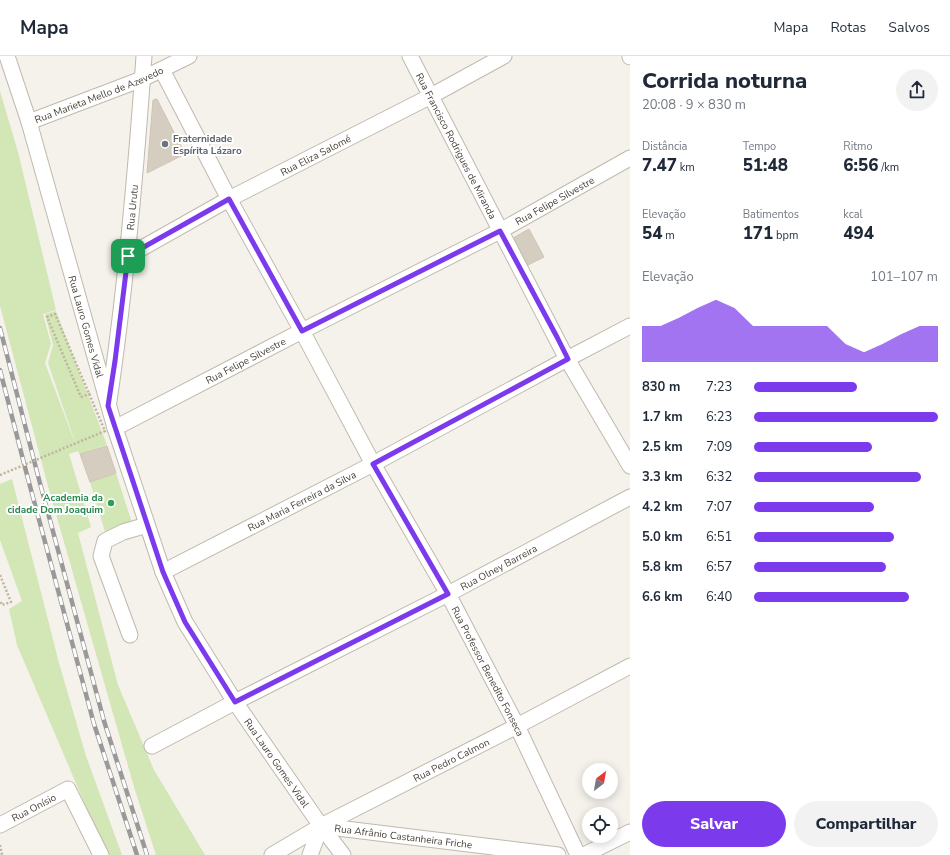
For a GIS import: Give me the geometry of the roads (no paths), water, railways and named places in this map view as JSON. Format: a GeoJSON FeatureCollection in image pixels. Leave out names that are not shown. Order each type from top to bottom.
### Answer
{"type":"FeatureCollection","features":[{"type":"Feature","properties":{"kind":"street","name":"Rua Lauro Gomes Vidal"},"geometry":{"type":"LineString","coordinates":[[6,56],[29,122],[108,406],[163,572],[185,622],[235,702],[321,826],[343,855]]}},
{"type":"Feature","properties":{"kind":"street","name":"Rua Urutu"},"geometry":{"type":"LineString","coordinates":[[108,406],[128,256],[144,56]]}},
{"type":"Feature","properties":{"kind":"street","name":"Rua Marieta Mello de Azevedo"},"geometry":{"type":"LineString","coordinates":[[29,122],[142,79],[189,56]]}},
{"type":"Feature","properties":{"kind":"street","name":"Rua Francisco Rodrigues de Miranda"},"geometry":{"type":"LineString","coordinates":[[410,56],[568,359],[630,466]]}},
{"type":"Feature","properties":{"kind":"street","name":"Rua Eliza Salomé"},"geometry":{"type":"LineString","coordinates":[[128,256],[229,199],[431,96],[504,56]]}},
{"type":"Feature","properties":{"kind":"street","name":"Rua Professor Benedito Fonseca"},"geometry":{"type":"LineString","coordinates":[[162,70],[229,199],[373,464],[448,594],[517,726],[578,855]]}},
{"type":"Feature","properties":{"kind":"street","name":"Rua Felipe Silvestre"},"geometry":{"type":"LineString","coordinates":[[115,428],[500,231],[630,158]]}},
{"type":"Feature","properties":{"kind":"street","name":"Rua Maria Ferreira da Silva"},"geometry":{"type":"LineString","coordinates":[[163,572],[373,464],[630,326]]}},
{"type":"Feature","properties":{"kind":"street","name":"Rua Olney Barreira"},"geometry":{"type":"LineString","coordinates":[[152,746],[235,702],[448,594],[630,497]]}},
{"type":"Feature","properties":{"kind":"street"},"geometry":{"type":"LineString","coordinates":[[130,636],[101,556],[106,541],[123,532],[147,525]]}},
{"type":"Feature","properties":{"kind":"street","name":"Rua Pedro Calmon"},"geometry":{"type":"LineString","coordinates":[[272,855],[321,826],[517,726],[630,666]]}},
{"type":"Feature","properties":{"kind":"street","name":"Rua Onísio"},"geometry":{"type":"LineString","coordinates":[[0,825],[68,789],[101,855]]}},
{"type":"Feature","properties":{"kind":"street"},"geometry":{"type":"LineString","coordinates":[[310,855],[321,826]]}},
{"type":"Feature","properties":{"kind":"street","name":"Rua Afrânio Castanheira Friche"},"geometry":{"type":"LineString","coordinates":[[321,826],[558,855]]}},
{"type":"Feature","properties":{"kind":"street"},"geometry":{"type":"LineString","coordinates":[[584,855],[630,832]]}},
{"type":"Feature","properties":{"kind":"railway"},"geometry":{"type":"LineString","coordinates":[[0,328],[104,721],[147,855]]}},
{"type":"Feature","properties":{"kind":"railway"},"geometry":{"type":"LineString","coordinates":[[0,370],[94,724],[137,855]]}},
{"type":"Feature","properties":{"kind":"place","name":"Fraternidade Espírita Lázaro"},"geometry":{"type":"Point","coordinates":[165,144]}},
{"type":"Feature","properties":{"kind":"place","name":"Academia da cidade Dom Joaquim"},"geometry":{"type":"Point","coordinates":[111,503]}}]}
